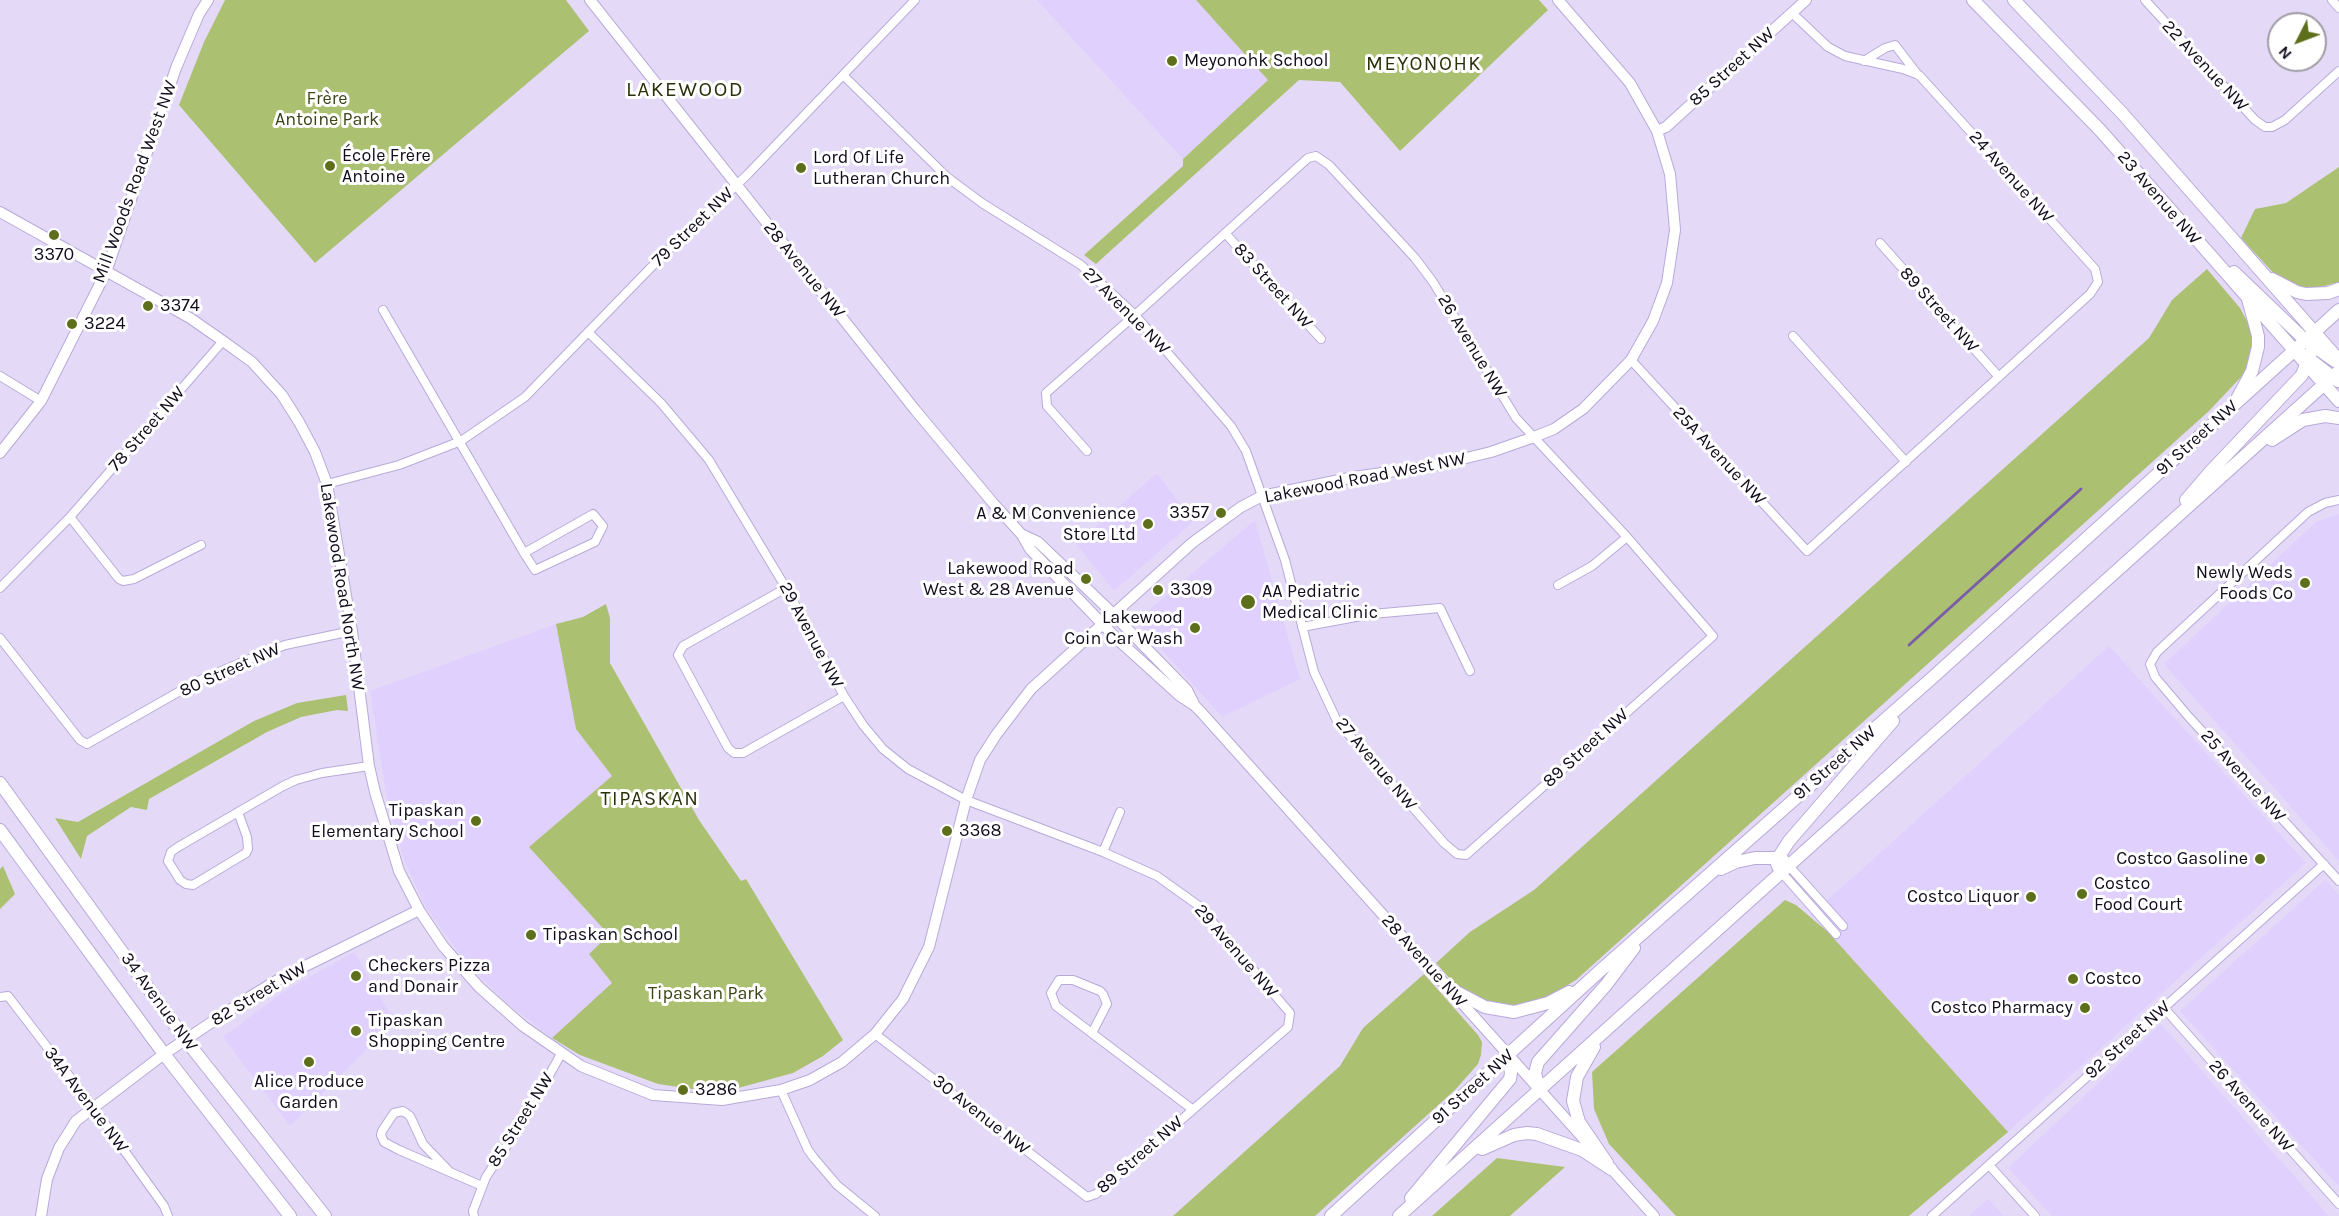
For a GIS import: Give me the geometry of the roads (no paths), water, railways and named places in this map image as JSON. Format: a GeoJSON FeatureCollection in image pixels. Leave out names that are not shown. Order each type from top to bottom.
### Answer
{"type":"FeatureCollection","features":[{"type":"Feature","properties":{"kind":"main road","name":"23 Avenue NW"},"geometry":{"type":"LineString","coordinates":[[1973,0],[2093,122],[2294,350]]}},
{"type":"Feature","properties":{"kind":"main road","name":"23 Avenue NW"},"geometry":{"type":"LineString","coordinates":[[2014,0],[2122,113],[2263,274],[2310,348],[2334,366],[2339,400]]}},
{"type":"Feature","properties":{"kind":"main road"},"geometry":{"type":"LineString","coordinates":[[1400,1215],[2233,466],[2334,366],[2310,348],[2170,211]]}},
{"type":"Feature","properties":{"kind":"main road"},"geometry":{"type":"LineString","coordinates":[[2263,274],[2286,287],[2306,294],[2328,293],[2339,289]]}},
{"type":"Feature","properties":{"kind":"main road"},"geometry":{"type":"LineString","coordinates":[[2233,407],[2257,355],[2258,336],[2247,298]]}},
{"type":"Feature","properties":{"kind":"main road"},"geometry":{"type":"LineString","coordinates":[[2159,533],[2211,471],[2297,381],[2310,348],[2339,310]]}},
{"type":"Feature","properties":{"kind":"main road"},"geometry":{"type":"LineString","coordinates":[[2294,350],[2310,348]]}},
{"type":"Feature","properties":{"kind":"main road","name":"91 Street NW"},"geometry":{"type":"LineString","coordinates":[[1331,1216],[1602,969],[1932,678],[2294,350]]}},
{"type":"Feature","properties":{"kind":"main road"},"geometry":{"type":"LineString","coordinates":[[2233,466],[2303,420],[2325,416],[2339,418]]}},
{"type":"Feature","properties":{"kind":"main road"},"geometry":{"type":"LineString","coordinates":[[1778,858],[1789,841],[1932,678]]}},
{"type":"Feature","properties":{"kind":"main road","name":"34 Avenue NW"},"geometry":{"type":"LineString","coordinates":[[0,783],[185,1039],[325,1216]]}},
{"type":"Feature","properties":{"kind":"main road","name":"34 Avenue NW"},"geometry":{"type":"LineString","coordinates":[[0,830],[164,1054],[290,1216]]}},
{"type":"Feature","properties":{"kind":"main road"},"geometry":{"type":"LineString","coordinates":[[1683,897],[1718,870],[1736,862],[1755,858],[1778,858]]}},
{"type":"Feature","properties":{"kind":"main road"},"geometry":{"type":"LineString","coordinates":[[1778,858],[1786,870]]}},
{"type":"Feature","properties":{"kind":"main road"},"geometry":{"type":"LineString","coordinates":[[1540,1091],[1535,1073],[1538,1062],[1606,985],[1650,928]]}},
{"type":"Feature","properties":{"kind":"main road"},"geometry":{"type":"LineString","coordinates":[[1449,988],[1485,1007],[1514,1012],[1538,1007],[1557,999],[1602,969]]}},
{"type":"Feature","properties":{"kind":"main road"},"geometry":{"type":"LineString","coordinates":[[1602,1034],[1577,1077],[1573,1101],[1580,1122],[1611,1168]]}},
{"type":"Feature","properties":{"kind":"main road"},"geometry":{"type":"LineString","coordinates":[[1400,1215],[1416,1192],[1510,1079],[1508,1055]]}},
{"type":"Feature","properties":{"kind":"main road"},"geometry":{"type":"LineString","coordinates":[[1463,1159],[1499,1140],[1527,1133],[1582,1150],[1611,1168]]}},
{"type":"Feature","properties":{"kind":"street","name":"Mill Woods Road West NW"},"geometry":{"type":"LineString","coordinates":[[0,453],[40,401],[106,272],[176,68],[199,14],[208,0]]}},
{"type":"Feature","properties":{"kind":"street","name":"28 Avenue NW"},"geometry":{"type":"LineString","coordinates":[[590,0],[916,411],[1022,535],[1030,549],[1102,624],[1180,696],[1194,705]]}},
{"type":"Feature","properties":{"kind":"street","name":"79 Street NW"},"geometry":{"type":"LineString","coordinates":[[327,484],[399,465],[461,441],[525,398],[664,254],[736,186],[915,0]]}},
{"type":"Feature","properties":{"kind":"street","name":"Lakewood Road West NW"},"geometry":{"type":"LineString","coordinates":[[722,1100],[781,1090],[810,1080],[842,1062],[875,1034],[903,999],[929,946],[966,800],[980,760],[1030,689],[1192,543],[1241,507],[1262,495],[1354,477],[1437,465],[1491,452],[1554,429],[1583,409],[1631,360],[1653,321],[1667,283],[1674,246],[1675,211],[1670,174],[1657,131],[1630,83],[1558,0]]}},
{"type":"Feature","properties":{"kind":"street","name":"85 Street NW"},"geometry":{"type":"LineString","coordinates":[[1657,131],[1666,127],[1806,0]]}},
{"type":"Feature","properties":{"kind":"street","name":"22 Avenue NW"},"geometry":{"type":"LineString","coordinates":[[2145,0],[2256,120],[2269,127],[2285,120],[2339,71]]}},
{"type":"Feature","properties":{"kind":"street"},"geometry":{"type":"LineString","coordinates":[[2332,0],[2339,8]]}},
{"type":"Feature","properties":{"kind":"street"},"geometry":{"type":"LineString","coordinates":[[1792,13],[1828,47],[1845,56],[1903,69],[1919,75]]}},
{"type":"Feature","properties":{"kind":"street","name":"24 Avenue NW"},"geometry":{"type":"LineString","coordinates":[[1864,61],[1885,48],[1895,45],[1919,75],[2095,269],[2098,282],[2090,294],[1999,377]]}},
{"type":"Feature","properties":{"kind":"street","name":"27 Avenue NW"},"geometry":{"type":"LineString","coordinates":[[843,75],[947,177],[982,203],[1081,265],[1135,315],[1231,426],[1246,451],[1262,495],[1285,560],[1314,672],[1337,721],[1444,843],[1457,854]]}},
{"type":"Feature","properties":{"kind":"street","name":"83 Street NW"},"geometry":{"type":"LineString","coordinates":[[1087,451],[1047,406],[1046,393],[1308,158],[1316,156]]}},
{"type":"Feature","properties":{"kind":"street","name":"26 Avenue NW"},"geometry":{"type":"LineString","coordinates":[[1316,156],[1329,165],[1415,258],[1433,282],[1516,418],[1627,537],[1713,636]]}},
{"type":"Feature","properties":{"kind":"street","name":"Lakewood Road North NW"},"geometry":{"type":"LineString","coordinates":[[0,213],[190,318],[252,362],[282,395],[315,452],[327,484],[352,631],[369,766],[375,792],[396,861],[419,910],[442,946],[479,987],[523,1026],[561,1054],[589,1070],[653,1095],[722,1100]]}},
{"type":"Feature","properties":{"kind":"street","name":"83 Street NW"},"geometry":{"type":"LineString","coordinates":[[1224,233],[1321,339]]}},
{"type":"Feature","properties":{"kind":"street","name":"89 Street NW"},"geometry":{"type":"LineString","coordinates":[[1880,243],[1999,377]]}},
{"type":"Feature","properties":{"kind":"street"},"geometry":{"type":"LineString","coordinates":[[383,310],[461,441],[524,553],[535,570],[595,542],[603,526],[593,514],[524,553]]}},
{"type":"Feature","properties":{"kind":"street","name":"29 Avenue NW"},"geometry":{"type":"LineString","coordinates":[[588,332],[661,403],[709,460],[786,588],[844,696],[863,725],[883,749],[908,770],[966,800],[1103,852],[1157,876],[1198,906],[1290,1013],[1288,1027]]}},
{"type":"Feature","properties":{"kind":"street"},"geometry":{"type":"LineString","coordinates":[[1793,336],[1906,462],[1999,377]]}},
{"type":"Feature","properties":{"kind":"street","name":"78 Street NW"},"geometry":{"type":"LineString","coordinates":[[0,588],[70,517],[224,341]]}},
{"type":"Feature","properties":{"kind":"street","name":"25A Avenue NW"},"geometry":{"type":"LineString","coordinates":[[1631,360],[1807,551],[1906,462]]}},
{"type":"Feature","properties":{"kind":"street"},"geometry":{"type":"LineString","coordinates":[[0,376],[40,401]]}},
{"type":"Feature","properties":{"kind":"street","name":"25 Avenue NW"},"geometry":{"type":"LineString","coordinates":[[2339,500],[2325,503],[2308,512],[2157,652],[2152,659],[2151,669],[2155,677],[2188,716],[2339,881]]}},
{"type":"Feature","properties":{"kind":"street"},"geometry":{"type":"LineString","coordinates":[[70,517],[119,579],[123,581],[134,579],[201,545]]}},
{"type":"Feature","properties":{"kind":"street","name":"28 Avenue NW"},"geometry":{"type":"LineString","coordinates":[[1022,535],[1038,542],[1114,614],[1186,690],[1194,705],[1654,1216]]}},
{"type":"Feature","properties":{"kind":"street"},"geometry":{"type":"LineString","coordinates":[[1558,585],[1592,566],[1627,537]]}},
{"type":"Feature","properties":{"kind":"street"},"geometry":{"type":"LineString","coordinates":[[786,588],[683,646],[678,655],[728,748],[734,753],[743,753],[844,696]]}},
{"type":"Feature","properties":{"kind":"street"},"geometry":{"type":"LineString","coordinates":[[1302,627],[1372,614],[1440,608],[1470,671]]}},
{"type":"Feature","properties":{"kind":"street","name":"80 Street NW"},"geometry":{"type":"LineString","coordinates":[[0,638],[83,743],[91,743],[196,682],[240,663],[285,645],[352,631]]}},
{"type":"Feature","properties":{"kind":"street","name":"89 Street NW"},"geometry":{"type":"LineString","coordinates":[[1457,854],[1466,855],[1713,636]]}},
{"type":"Feature","properties":{"kind":"street"},"geometry":{"type":"LineString","coordinates":[[238,812],[247,837],[246,853],[199,882],[186,884],[180,880],[168,861],[171,852],[238,812],[296,780],[331,771],[369,766]]}},
{"type":"Feature","properties":{"kind":"street"},"geometry":{"type":"LineString","coordinates":[[1103,852],[1120,812]]}},
{"type":"Feature","properties":{"kind":"street","name":"92 Street NW"},"geometry":{"type":"LineString","coordinates":[[1932,1216],[2324,864]]}},
{"type":"Feature","properties":{"kind":"street"},"geometry":{"type":"LineString","coordinates":[[1786,870],[1843,926]]}},
{"type":"Feature","properties":{"kind":"street"},"geometry":{"type":"LineString","coordinates":[[1786,870],[1836,934]]}},
{"type":"Feature","properties":{"kind":"street","name":"82 Street NW"},"geometry":{"type":"LineString","coordinates":[[41,1216],[47,1179],[58,1148],[76,1121],[93,1107],[185,1039],[282,978],[419,910]]}},
{"type":"Feature","properties":{"kind":"street","name":"89 Street NW"},"geometry":{"type":"LineString","coordinates":[[1092,1033],[1107,1004],[1103,994],[1073,980],[1059,980],[1051,993],[1054,1004],[1092,1033],[1192,1109]]}},
{"type":"Feature","properties":{"kind":"street","name":"34A Avenue NW"},"geometry":{"type":"LineString","coordinates":[[4,996],[93,1107],[164,1206],[168,1216]]}},
{"type":"Feature","properties":{"kind":"street","name":"26 Avenue NW"},"geometry":{"type":"LineString","coordinates":[[2164,1008],[2339,1204]]}},
{"type":"Feature","properties":{"kind":"street","name":"89 Street NW"},"geometry":{"type":"LineString","coordinates":[[1087,1197],[1096,1194],[1288,1027]]}},
{"type":"Feature","properties":{"kind":"street","name":"30 Avenue NW"},"geometry":{"type":"LineString","coordinates":[[875,1034],[1087,1197]]}},
{"type":"Feature","properties":{"kind":"street","name":"85 Street NW"},"geometry":{"type":"LineString","coordinates":[[474,1216],[473,1211],[482,1186],[527,1115],[561,1054]]}},
{"type":"Feature","properties":{"kind":"street"},"geometry":{"type":"LineString","coordinates":[[781,1090],[814,1158],[837,1185],[875,1216]]}},
{"type":"Feature","properties":{"kind":"street","name":"85 Street NW"},"geometry":{"type":"LineString","coordinates":[[449,1171],[423,1144],[410,1116],[404,1111],[394,1113],[382,1131],[381,1136],[384,1142],[482,1186]]}},
{"type":"Feature","properties":{"kind":"street"},"geometry":{"type":"LineString","coordinates":[[1989,1165],[2035,1216]]}},
{"type":"Feature","properties":{"kind":"waterway"},"geometry":{"type":"LineString","coordinates":[[1909,645],[2081,489]]}},
{"type":"Feature","properties":{"kind":"place","name":"Meyonohk School"},"geometry":{"type":"Point","coordinates":[1172,61]}},
{"type":"Feature","properties":{"kind":"place","name":"École Frère Antoine"},"geometry":{"type":"Point","coordinates":[330,166]}},
{"type":"Feature","properties":{"kind":"place","name":"Lord Of Life Lutheran Church"},"geometry":{"type":"Point","coordinates":[801,168]}},
{"type":"Feature","properties":{"kind":"place","name":"3370"},"geometry":{"type":"Point","coordinates":[54,235]}},
{"type":"Feature","properties":{"kind":"place","name":"3374"},"geometry":{"type":"Point","coordinates":[148,306]}},
{"type":"Feature","properties":{"kind":"place","name":"3224"},"geometry":{"type":"Point","coordinates":[72,324]}},
{"type":"Feature","properties":{"kind":"place","name":"3357"},"geometry":{"type":"Point","coordinates":[1221,513]}},
{"type":"Feature","properties":{"kind":"place","name":"A & M Convenience Store Ltd"},"geometry":{"type":"Point","coordinates":[1148,524]}},
{"type":"Feature","properties":{"kind":"place","name":"Lakewood Road West & 28 Avenue"},"geometry":{"type":"Point","coordinates":[1086,579]}},
{"type":"Feature","properties":{"kind":"place","name":"Newly Weds Foods Co"},"geometry":{"type":"Point","coordinates":[2305,583]}},
{"type":"Feature","properties":{"kind":"place","name":"3309"},"geometry":{"type":"Point","coordinates":[1158,590]}},
{"type":"Feature","properties":{"kind":"place","name":"AA Pediatric Medical Clinic"},"geometry":{"type":"Point","coordinates":[1248,602]}},
{"type":"Feature","properties":{"kind":"place","name":"Lakewood Coin Car Wash"},"geometry":{"type":"Point","coordinates":[1195,628]}},
{"type":"Feature","properties":{"kind":"place","name":"Tipaskan Elementary School"},"geometry":{"type":"Point","coordinates":[476,821]}},
{"type":"Feature","properties":{"kind":"place","name":"3368"},"geometry":{"type":"Point","coordinates":[947,831]}},
{"type":"Feature","properties":{"kind":"place","name":"Costco Gasoline"},"geometry":{"type":"Point","coordinates":[2260,859]}},
{"type":"Feature","properties":{"kind":"place","name":"Costco Food Court"},"geometry":{"type":"Point","coordinates":[2082,894]}},
{"type":"Feature","properties":{"kind":"place","name":"Costco Liquor"},"geometry":{"type":"Point","coordinates":[2031,897]}},
{"type":"Feature","properties":{"kind":"place","name":"Tipaskan School"},"geometry":{"type":"Point","coordinates":[531,935]}},
{"type":"Feature","properties":{"kind":"place","name":"Checkers Pizza and Donair"},"geometry":{"type":"Point","coordinates":[356,976]}},
{"type":"Feature","properties":{"kind":"place","name":"Costco"},"geometry":{"type":"Point","coordinates":[2073,979]}},
{"type":"Feature","properties":{"kind":"place","name":"Costco Pharmacy"},"geometry":{"type":"Point","coordinates":[2085,1008]}},
{"type":"Feature","properties":{"kind":"place","name":"Tipaskan Shopping Centre"},"geometry":{"type":"Point","coordinates":[356,1031]}},
{"type":"Feature","properties":{"kind":"place","name":"Alice Produce Garden"},"geometry":{"type":"Point","coordinates":[309,1062]}},
{"type":"Feature","properties":{"kind":"place","name":"3286"},"geometry":{"type":"Point","coordinates":[683,1090]}},
{"type":"Feature","properties":{"kind":"district","name":"MEYONOHK"},"geometry":{"type":"Point","coordinates":[1424,64]}},
{"type":"Feature","properties":{"kind":"district","name":"LAKEWOOD"},"geometry":{"type":"Point","coordinates":[685,90]}},
{"type":"Feature","properties":{"kind":"district","name":"TIPASKAN"},"geometry":{"type":"Point","coordinates":[650,799]}},
{"type":"Feature","properties":{"kind":"park label","name":"Frère Antoine Park"},"geometry":{"type":"Point","coordinates":[327,109]}},
{"type":"Feature","properties":{"kind":"park label","name":"Tipaskan Park"},"geometry":{"type":"Point","coordinates":[706,994]}}]}
